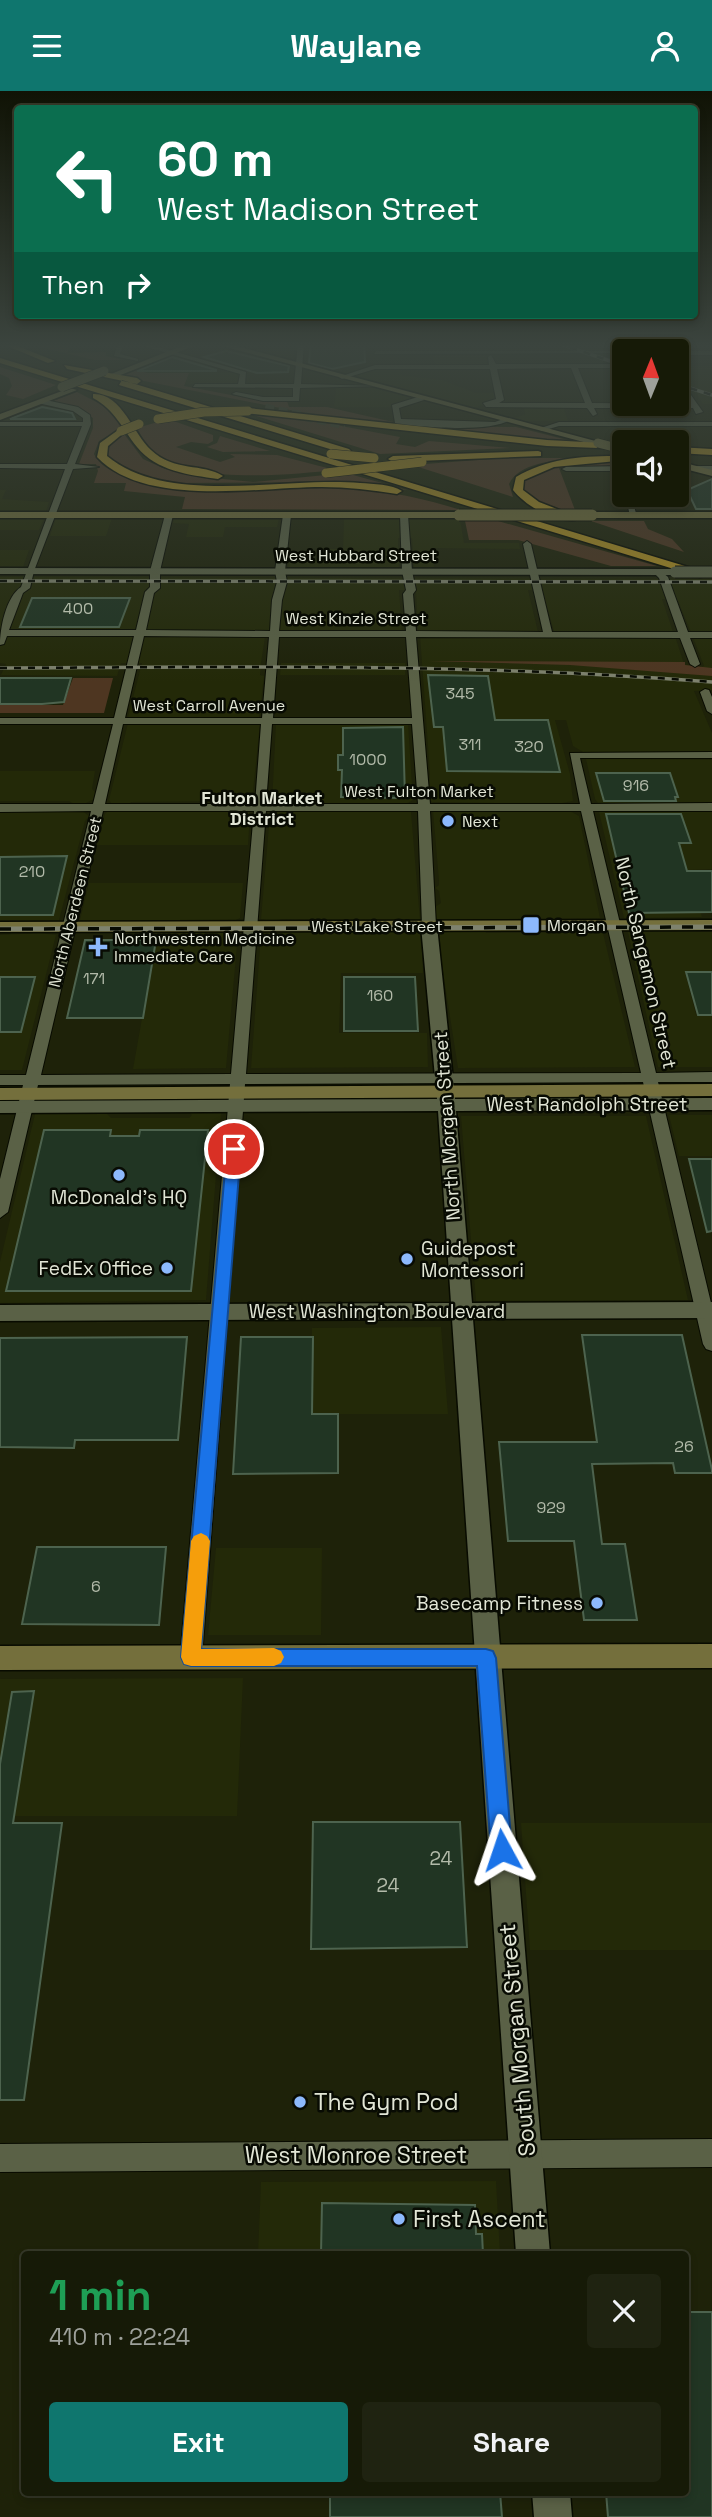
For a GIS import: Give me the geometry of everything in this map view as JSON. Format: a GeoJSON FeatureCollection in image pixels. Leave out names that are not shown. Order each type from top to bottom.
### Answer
{"type":"FeatureCollection","features":[{"type":"Feature","properties":{"kind":"highway"},"geometry":{"type":"LineString","coordinates":[[102,456],[112,468],[152,482],[202,487],[323,484],[369,487],[417,495],[518,524],[555,529]]}},
{"type":"Feature","properties":{"kind":"highway"},"geometry":{"type":"LineString","coordinates":[[154,456],[165,464],[197,473],[243,478],[279,478],[480,456]]}},
{"type":"Feature","properties":{"kind":"highway"},"geometry":{"type":"LineString","coordinates":[[317,456],[712,577]]}},
{"type":"Feature","properties":{"kind":"highway"},"geometry":{"type":"LineString","coordinates":[[346,456],[712,566]]}},
{"type":"Feature","properties":{"kind":"highway"},"geometry":{"type":"LineString","coordinates":[[360,456],[412,473]]}},
{"type":"Feature","properties":{"kind":"highway"},"geometry":{"type":"LineString","coordinates":[[374,456],[419,456]]}},
{"type":"Feature","properties":{"kind":"highway"},"geometry":{"type":"LineString","coordinates":[[389,457],[402,456]]}},
{"type":"Feature","properties":{"kind":"highway"},"geometry":{"type":"LineString","coordinates":[[570,456],[612,458]]}},
{"type":"Feature","properties":{"kind":"highway"},"geometry":{"type":"LineString","coordinates":[[689,461],[711,456]]}},
{"type":"Feature","properties":{"kind":"highway"},"geometry":{"type":"LineString","coordinates":[[608,535],[586,523],[532,503],[523,496],[517,484],[525,475],[545,467],[576,461],[612,459]]}},
{"type":"Feature","properties":{"kind":"highway"},"geometry":{"type":"LineString","coordinates":[[449,485],[461,490]]}},
{"type":"Feature","properties":{"kind":"main road"},"geometry":{"type":"LineString","coordinates":[[689,467],[712,471]]}},
{"type":"Feature","properties":{"kind":"main road"},"geometry":{"type":"LineString","coordinates":[[0,515],[712,515]]}},
{"type":"Feature","properties":{"kind":"main road","name":"West Lake Street"},"geometry":{"type":"LineString","coordinates":[[0,927],[712,925]]}},
{"type":"Feature","properties":{"kind":"main road","name":"West Randolph Street"},"geometry":{"type":"LineString","coordinates":[[654,1090],[712,1090]]}},
{"type":"Feature","properties":{"kind":"main road","name":"West Randolph Street"},"geometry":{"type":"LineString","coordinates":[[0,1094],[29,1094]]}},
{"type":"Feature","properties":{"kind":"main road"},"geometry":{"type":"LineString","coordinates":[[0,1658],[712,1656]]}},
{"type":"Feature","properties":{"kind":"street"},"geometry":{"type":"LineString","coordinates":[[1,636],[19,593],[25,588],[29,571],[75,456]]}},
{"type":"Feature","properties":{"kind":"street"},"geometry":{"type":"LineString","coordinates":[[0,466],[95,467]]}},
{"type":"Feature","properties":{"kind":"street"},"geometry":{"type":"LineString","coordinates":[[566,469],[612,468]]}},
{"type":"Feature","properties":{"kind":"street"},"geometry":{"type":"LineString","coordinates":[[632,507],[635,515]]}},
{"type":"Feature","properties":{"kind":"street","name":"North Aberdeen Street"},"geometry":{"type":"LineString","coordinates":[[0,1212],[150,592],[155,588],[155,571],[169,515]]}},
{"type":"Feature","properties":{"kind":"street"},"geometry":{"type":"LineString","coordinates":[[191,1657],[277,597],[281,592],[280,571],[287,515]]}},
{"type":"Feature","properties":{"kind":"street","name":"North Morgan Street"},"geometry":{"type":"LineString","coordinates":[[404,515],[407,571],[403,577],[404,590],[408,594],[418,721],[429,926],[445,1092],[486,1658]]}},
{"type":"Feature","properties":{"kind":"street"},"geometry":{"type":"LineString","coordinates":[[527,544],[532,571],[528,577],[532,591],[538,596],[548,634]]}},
{"type":"Feature","properties":{"kind":"street","name":"West Hubbard Street"},"geometry":{"type":"LineString","coordinates":[[0,571],[712,572]]}},
{"type":"Feature","properties":{"kind":"street"},"geometry":{"type":"LineString","coordinates":[[658,572],[656,577],[666,603],[673,610],[695,664]]}},
{"type":"Feature","properties":{"kind":"street","name":"West Kinzie Street"},"geometry":{"type":"LineString","coordinates":[[1,636],[140,633],[712,635]]}},
{"type":"Feature","properties":{"kind":"street"},"geometry":{"type":"LineString","coordinates":[[705,692],[712,711]]}},
{"type":"Feature","properties":{"kind":"street","name":"West Carroll Avenue"},"geometry":{"type":"LineString","coordinates":[[0,720],[418,721]]}},
{"type":"Feature","properties":{"kind":"street","name":"North Sangamon Street"},"geometry":{"type":"LineString","coordinates":[[712,755],[574,755],[708,1310],[712,1344]]}},
{"type":"Feature","properties":{"kind":"street","name":"West Fulton Market"},"geometry":{"type":"LineString","coordinates":[[0,807],[712,807]]}},
{"type":"Feature","properties":{"kind":"street","name":"West Randolph Street"},"geometry":{"type":"LineString","coordinates":[[0,1107],[29,1094],[654,1090],[712,1077]]}},
{"type":"Feature","properties":{"kind":"street","name":"West Randolph Street"},"geometry":{"type":"LineString","coordinates":[[0,1080],[29,1094],[654,1090],[712,1104]]}},
{"type":"Feature","properties":{"kind":"street","name":"West Washington Boulevard"},"geometry":{"type":"LineString","coordinates":[[0,1313],[708,1310]]}},
{"type":"Feature","properties":{"kind":"street","name":"South Morgan Street"},"geometry":{"type":"LineString","coordinates":[[486,1658],[533,2251]]}},
{"type":"Feature","properties":{"kind":"street","name":"West Monroe Street"},"geometry":{"type":"LineString","coordinates":[[0,2158],[712,2153]]}},
{"type":"Feature","properties":{"kind":"street"},"geometry":{"type":"LineString","coordinates":[[551,2496],[553,2517]]}},
{"type":"Feature","properties":{"kind":"shaded area"},"geometry":{"type":"Polygon","coordinates":[[[82,456],[96,456],[109,469],[136,479],[172,485],[212,488],[352,488],[407,496],[461,510],[182,509],[185,497],[124,491],[126,483],[94,483],[98,471],[96,464],[79,464],[82,456]]]}},
{"type":"Feature","properties":{"kind":"shaded area"},"geometry":{"type":"Polygon","coordinates":[[[141,456],[165,469],[193,476],[253,482],[346,473],[407,490],[334,482],[177,483],[135,474],[109,458],[141,456]]]}},
{"type":"Feature","properties":{"kind":"shaded area"},"geometry":{"type":"Polygon","coordinates":[[[159,456],[203,456],[220,462],[234,456],[282,456],[335,470],[239,475],[188,469],[159,456]]]}},
{"type":"Feature","properties":{"kind":"shaded area"},"geometry":{"type":"Polygon","coordinates":[[[504,458],[573,458],[537,464],[520,471],[509,484],[513,497],[412,465],[504,458]]]}},
{"type":"Feature","properties":{"kind":"shaded area"},"geometry":{"type":"Polygon","coordinates":[[[612,461],[612,466],[559,468],[575,510],[547,506],[522,490],[523,480],[553,466],[612,461]]]}},
{"type":"Feature","properties":{"kind":"shaded area"},"geometry":{"type":"Polygon","coordinates":[[[0,490],[6,490],[2,499],[49,502],[46,511],[0,511],[0,490]]]}},
{"type":"Feature","properties":{"kind":"shaded area"},"geometry":{"type":"Polygon","coordinates":[[[0,518],[44,518],[39,530],[0,530],[0,518]]]}},
{"type":"Feature","properties":{"kind":"shaded area"},"geometry":{"type":"Polygon","coordinates":[[[56,518],[112,518],[106,536],[50,536],[56,518]]]}},
{"type":"Feature","properties":{"kind":"shaded area"},"geometry":{"type":"Polygon","coordinates":[[[174,519],[279,519],[277,527],[225,527],[223,537],[186,537],[189,524],[173,523],[174,519]]]}},
{"type":"Feature","properties":{"kind":"shaded area"},"geometry":{"type":"Polygon","coordinates":[[[344,519],[460,519],[464,543],[519,543],[520,549],[433,548],[434,567],[414,567],[412,538],[398,538],[399,568],[288,568],[289,559],[323,559],[324,549],[343,549],[344,519]]]}},
{"type":"Feature","properties":{"kind":"shaded area"},"geometry":{"type":"Polygon","coordinates":[[[465,521],[498,521],[657,566],[611,566],[518,540],[469,540],[465,521]]]}},
{"type":"Feature","properties":{"kind":"shaded area"},"geometry":{"type":"Polygon","coordinates":[[[591,521],[644,521],[648,529],[672,539],[684,552],[591,521]]]}},
{"type":"Feature","properties":{"kind":"shaded area"},"geometry":{"type":"Polygon","coordinates":[[[0,550],[29,550],[23,567],[0,567],[0,550]]]}},
{"type":"Feature","properties":{"kind":"shaded area"},"geometry":{"type":"Polygon","coordinates":[[[0,577],[712,579],[712,632],[691,632],[678,601],[662,599],[673,632],[554,631],[542,590],[528,590],[538,632],[418,631],[416,590],[399,590],[402,631],[266,631],[260,675],[264,676],[259,718],[128,717],[142,663],[121,663],[117,676],[1,675],[6,664],[0,663],[0,577]]]}},
{"type":"Feature","properties":{"kind":"shaded area"},"geometry":{"type":"Polygon","coordinates":[[[420,635],[675,636],[684,664],[697,668],[704,666],[693,637],[712,638],[712,690],[694,691],[712,733],[712,751],[583,752],[573,746],[566,720],[555,720],[570,774],[573,801],[557,804],[432,802],[429,799],[430,774],[420,635]]]}},
{"type":"Feature","properties":{"kind":"shaded area"},"geometry":{"type":"Polygon","coordinates":[[[428,661],[685,662],[685,665],[712,668],[712,676],[570,665],[428,661]]]}},
{"type":"Feature","properties":{"kind":"shaded area"},"geometry":{"type":"Polygon","coordinates":[[[281,663],[405,663],[405,675],[280,675],[281,663]]]}},
{"type":"Feature","properties":{"kind":"shaded area"},"geometry":{"type":"Polygon","coordinates":[[[73,678],[113,678],[104,713],[0,713],[0,705],[63,705],[73,678]]]}},
{"type":"Feature","properties":{"kind":"shaded area"},"geometry":{"type":"Polygon","coordinates":[[[128,723],[260,723],[252,801],[242,804],[225,801],[130,802],[134,805],[111,803],[109,800],[128,723]]]}},
{"type":"Feature","properties":{"kind":"shaded area"},"geometry":{"type":"Polygon","coordinates":[[[276,723],[408,723],[413,800],[404,805],[272,803],[276,723]]]}},
{"type":"Feature","properties":{"kind":"shaded area"},"geometry":{"type":"Polygon","coordinates":[[[586,759],[712,760],[712,804],[598,803],[586,759]]]}},
{"type":"Feature","properties":{"kind":"shaded area"},"geometry":{"type":"Polygon","coordinates":[[[0,771],[95,771],[92,789],[95,792],[94,799],[76,805],[69,801],[0,801],[0,771]]]}},
{"type":"Feature","properties":{"kind":"shaded area"},"geometry":{"type":"Polygon","coordinates":[[[81,810],[89,816],[85,821],[59,920],[0,920],[0,811],[81,810]]]}},
{"type":"Feature","properties":{"kind":"shaded area"},"geometry":{"type":"Polygon","coordinates":[[[109,810],[245,810],[250,813],[248,845],[97,845],[105,814],[109,810]]]}},
{"type":"Feature","properties":{"kind":"shaded area"},"geometry":{"type":"Polygon","coordinates":[[[279,810],[411,812],[420,920],[281,919],[276,922],[261,919],[270,814],[279,810]]]}},
{"type":"Feature","properties":{"kind":"shaded area"},"geometry":{"type":"Polygon","coordinates":[[[568,810],[579,816],[600,918],[435,920],[435,907],[441,903],[439,891],[435,888],[439,881],[433,811],[568,810]]]}},
{"type":"Feature","properties":{"kind":"shaded area"},"geometry":{"type":"Polygon","coordinates":[[[712,810],[712,869],[687,870],[702,917],[624,918],[599,812],[712,810]]]}},
{"type":"Feature","properties":{"kind":"shaded area"},"geometry":{"type":"Polygon","coordinates":[[[89,883],[243,883],[240,918],[234,921],[80,920],[89,883]]]}},
{"type":"Feature","properties":{"kind":"shaded area"},"geometry":{"type":"Polygon","coordinates":[[[485,929],[486,933],[603,933],[635,1067],[458,1068],[437,933],[485,929]]]}},
{"type":"Feature","properties":{"kind":"shaded area"},"geometry":{"type":"Polygon","coordinates":[[[392,930],[421,932],[423,973],[341,973],[339,1033],[427,1033],[428,1067],[251,1068],[261,934],[388,933],[392,930]]]}},
{"type":"Feature","properties":{"kind":"shaded area"},"geometry":{"type":"Polygon","coordinates":[[[628,932],[712,932],[712,971],[685,972],[696,1015],[712,1016],[712,1067],[658,1067],[628,932]]]}},
{"type":"Feature","properties":{"kind":"shaded area"},"geometry":{"type":"Polygon","coordinates":[[[157,934],[238,934],[226,1068],[133,1069],[157,934]]]}},
{"type":"Feature","properties":{"kind":"shaded area"},"geometry":{"type":"Polygon","coordinates":[[[0,935],[56,935],[22,1070],[0,1070],[0,935]]]}},
{"type":"Feature","properties":{"kind":"shaded area","name":"McDonald’s HQ"},"geometry":{"type":"Polygon","coordinates":[[[187,1110],[221,1113],[206,1300],[0,1303],[0,1262],[35,1114],[58,1111],[63,1114],[107,1114],[111,1118],[189,1118],[192,1115],[187,1110]]]}},
{"type":"Feature","properties":{"kind":"shaded area"},"geometry":{"type":"Polygon","coordinates":[[[669,1115],[712,1115],[712,1156],[679,1156],[669,1115]]]}},
{"type":"Feature","properties":{"kind":"shaded area"},"geometry":{"type":"Polygon","coordinates":[[[461,1116],[646,1116],[688,1300],[476,1301],[461,1116]]]}},
{"type":"Feature","properties":{"kind":"shaded area"},"geometry":{"type":"Polygon","coordinates":[[[441,1327],[448,1414],[312,1414],[312,1328],[441,1327]]]}},
{"type":"Feature","properties":{"kind":"shaded area"},"geometry":{"type":"Polygon","coordinates":[[[216,1548],[322,1548],[321,1635],[208,1635],[216,1548]]]}},
{"type":"Feature","properties":{"kind":"shaded area"},"geometry":{"type":"Polygon","coordinates":[[[243,1678],[237,1816],[0,1816],[0,1679],[243,1678]]]}},
{"type":"Feature","properties":{"kind":"shaded area"},"geometry":{"type":"Polygon","coordinates":[[[521,1823],[712,1823],[712,1950],[530,1950],[521,1823]]]}},
{"type":"Feature","properties":{"kind":"shaded area"},"geometry":{"type":"Polygon","coordinates":[[[496,2181],[500,2251],[258,2251],[261,2182],[496,2181]]]}},
{"type":"Feature","properties":{"kind":"building"},"geometry":{"type":"Polygon","coordinates":[[[712,479],[712,509],[696,509],[689,489],[712,479]]]}},
{"type":"Feature","properties":{"kind":"building"},"geometry":{"type":"Polygon","coordinates":[[[32,598],[130,598],[119,627],[20,627],[32,598]]]}},
{"type":"Feature","properties":{"kind":"building"},"geometry":{"type":"Polygon","coordinates":[[[428,675],[488,676],[495,720],[548,720],[560,772],[447,771],[443,727],[434,727],[428,675]]]}},
{"type":"Feature","properties":{"kind":"building"},"geometry":{"type":"Polygon","coordinates":[[[0,678],[71,678],[64,702],[0,704],[0,678]]]}},
{"type":"Feature","properties":{"kind":"building"},"geometry":{"type":"Polygon","coordinates":[[[403,727],[405,798],[341,797],[342,770],[338,770],[338,755],[343,755],[343,728],[403,727]]]}},
{"type":"Feature","properties":{"kind":"building"},"geometry":{"type":"Polygon","coordinates":[[[596,773],[670,773],[678,797],[675,797],[676,801],[604,801],[596,773]]]}},
{"type":"Feature","properties":{"kind":"building"},"geometry":{"type":"Polygon","coordinates":[[[606,814],[681,814],[691,843],[679,843],[687,871],[712,871],[712,912],[629,913],[606,814]]]}},
{"type":"Feature","properties":{"kind":"building"},"geometry":{"type":"Polygon","coordinates":[[[67,856],[53,915],[0,915],[0,857],[67,856]]]}},
{"type":"Feature","properties":{"kind":"building"},"geometry":{"type":"Polygon","coordinates":[[[85,940],[156,940],[143,1018],[67,1018],[85,940]]]}},
{"type":"Feature","properties":{"kind":"building"},"geometry":{"type":"Polygon","coordinates":[[[686,972],[712,972],[712,1015],[698,1015],[686,972]]]}},
{"type":"Feature","properties":{"kind":"building"},"geometry":{"type":"Polygon","coordinates":[[[0,977],[35,977],[21,1032],[0,1032],[0,977]]]}},
{"type":"Feature","properties":{"kind":"building"},"geometry":{"type":"Polygon","coordinates":[[[344,977],[415,977],[418,1031],[344,1031],[344,977]]]}},
{"type":"Feature","properties":{"kind":"building","name":"McDonald’s HQ"},"geometry":{"type":"Polygon","coordinates":[[[44,1130],[111,1130],[110,1136],[139,1136],[140,1130],[208,1130],[191,1291],[6,1291],[44,1130]]]}},
{"type":"Feature","properties":{"kind":"building"},"geometry":{"type":"Polygon","coordinates":[[[689,1159],[712,1159],[712,1231],[707,1232],[689,1159]]]}},
{"type":"Feature","properties":{"kind":"building"},"geometry":{"type":"Polygon","coordinates":[[[582,1335],[682,1335],[712,1470],[712,1473],[675,1473],[673,1463],[592,1464],[602,1544],[625,1544],[637,1620],[584,1620],[574,1541],[508,1541],[499,1442],[597,1442],[582,1335]]]}},
{"type":"Feature","properties":{"kind":"building"},"geometry":{"type":"Polygon","coordinates":[[[187,1337],[178,1440],[75,1440],[74,1448],[0,1447],[0,1338],[187,1337]]]}},
{"type":"Feature","properties":{"kind":"building"},"geometry":{"type":"Polygon","coordinates":[[[241,1337],[313,1337],[312,1414],[338,1414],[338,1473],[233,1474],[241,1337]]]}},
{"type":"Feature","properties":{"kind":"building"},"geometry":{"type":"Polygon","coordinates":[[[37,1547],[166,1547],[159,1625],[22,1624],[37,1547]]]}},
{"type":"Feature","properties":{"kind":"building"},"geometry":{"type":"Polygon","coordinates":[[[34,1691],[13,1823],[62,1823],[24,2100],[0,2100],[0,1764],[12,1692],[34,1691]]]}},
{"type":"Feature","properties":{"kind":"building"},"geometry":{"type":"Polygon","coordinates":[[[313,1822],[460,1822],[467,1947],[311,1949],[313,1822]]]}},
{"type":"Feature","properties":{"kind":"building","name":"First Ascent"},"geometry":{"type":"Polygon","coordinates":[[[322,2203],[475,2205],[476,2234],[482,2234],[483,2251],[321,2251],[322,2203]]]}},
{"type":"Feature","properties":{"kind":"building"},"geometry":{"type":"Polygon","coordinates":[[[689,2312],[712,2312],[712,2517],[608,2517],[606,2496],[689,2496],[689,2312]]]}},
{"type":"Feature","properties":{"kind":"building"},"geometry":{"type":"Polygon","coordinates":[[[330,2496],[500,2496],[502,2517],[330,2517],[330,2496]]]}},
{"type":"Feature","properties":{"kind":"railway"},"geometry":{"type":"LineString","coordinates":[[0,581],[712,582]]}},
{"type":"Feature","properties":{"kind":"railway"},"geometry":{"type":"LineString","coordinates":[[0,668],[445,669],[712,682]]}},
{"type":"Feature","properties":{"kind":"railway"},"geometry":{"type":"LineString","coordinates":[[0,929],[712,927]]}},
{"type":"Feature","properties":{"kind":"slow traffic"},"geometry":{"type":"LineString","coordinates":[[201,1541],[191,1657],[274,1657]]}},
{"type":"Feature","properties":{"kind":"place","name":"Next"},"geometry":{"type":"Point","coordinates":[448,821]}},
{"type":"Feature","properties":{"kind":"place","name":"Morgan"},"geometry":{"type":"Point","coordinates":[531,925]}},
{"type":"Feature","properties":{"kind":"place","name":"Northwestern Medicine Immediate Care"},"geometry":{"type":"Point","coordinates":[98,947]}},
{"type":"Feature","properties":{"kind":"place","name":"McDonald’s HQ"},"geometry":{"type":"Point","coordinates":[119,1175]}},
{"type":"Feature","properties":{"kind":"place","name":"Guidepost Montessori"},"geometry":{"type":"Point","coordinates":[407,1259]}},
{"type":"Feature","properties":{"kind":"place","name":"FedEx Office"},"geometry":{"type":"Point","coordinates":[167,1268]}},
{"type":"Feature","properties":{"kind":"place","name":"Basecamp Fitness"},"geometry":{"type":"Point","coordinates":[597,1603]}},
{"type":"Feature","properties":{"kind":"place","name":"The Gym Pod"},"geometry":{"type":"Point","coordinates":[300,2102]}},
{"type":"Feature","properties":{"kind":"place","name":"First Ascent"},"geometry":{"type":"Point","coordinates":[399,2219]}},
{"type":"Feature","properties":{"kind":"district","name":"Fulton Market District"},"geometry":{"type":"Point","coordinates":[262,808]}},
{"type":"Feature","properties":{"kind":"route"},"geometry":{"type":"LineString","coordinates":[[234,1149],[191,1657],[486,1658],[502,1850]]}}]}
